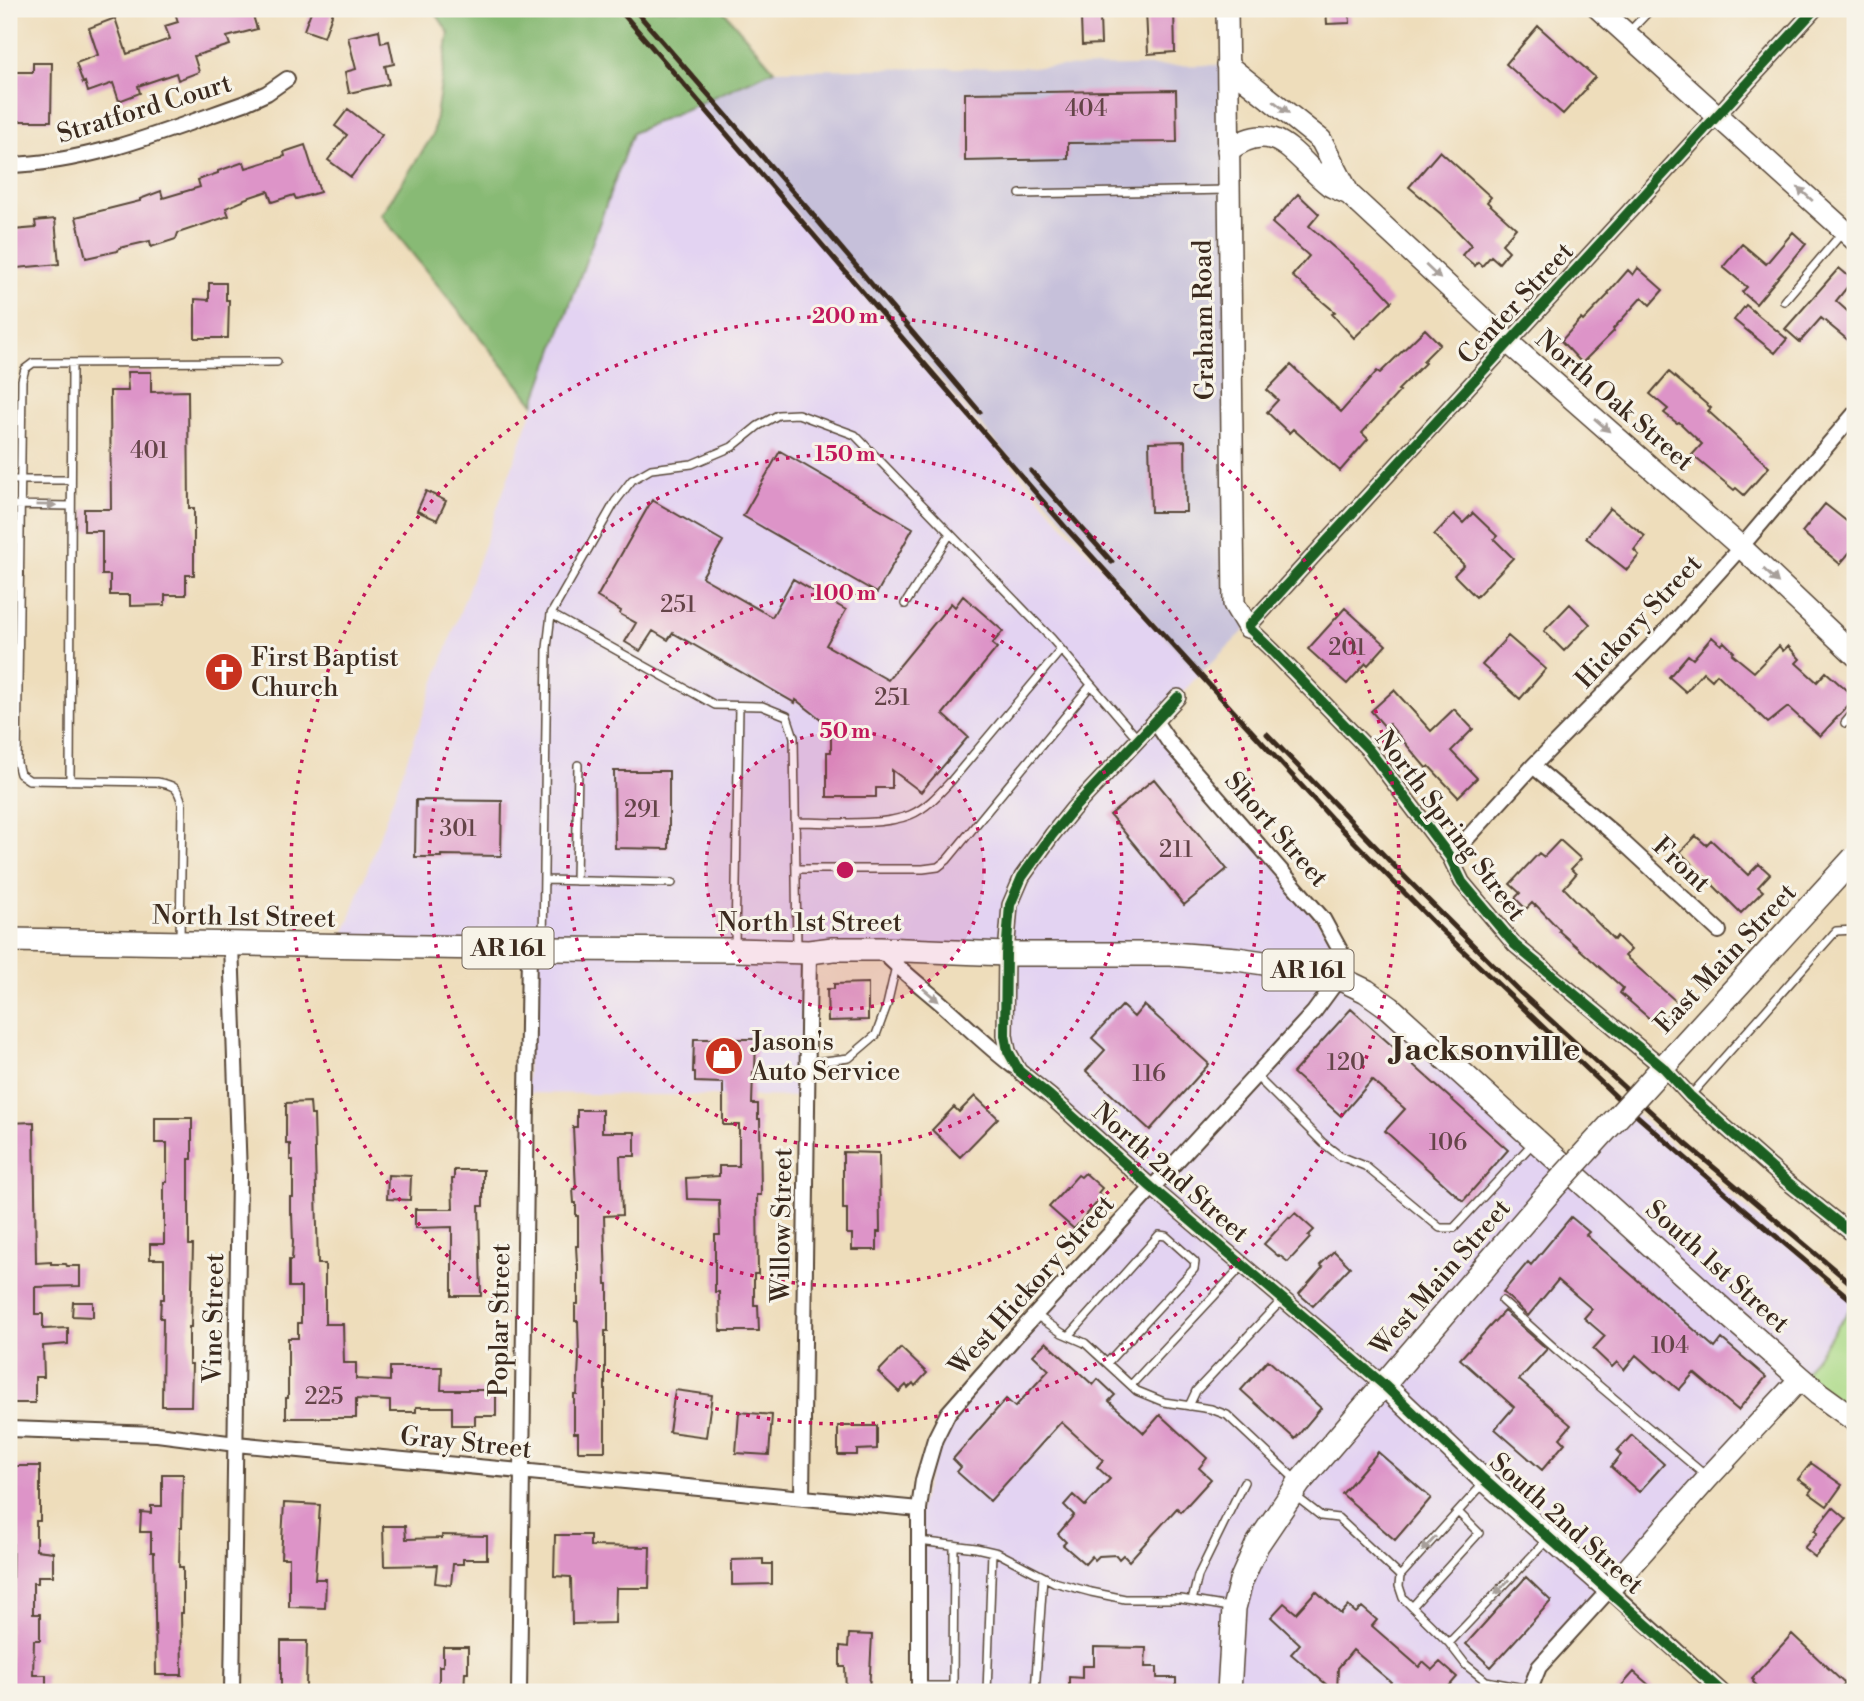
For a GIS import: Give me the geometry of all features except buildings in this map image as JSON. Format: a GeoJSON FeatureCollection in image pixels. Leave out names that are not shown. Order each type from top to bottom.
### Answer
{"type":"FeatureCollection","features":[{"type":"Feature","properties":{"kind":"main road","name":"Graham Road"},"geometry":{"type":"LineString","coordinates":[[1227,9],[1234,604],[1248,627]]}},
{"type":"Feature","properties":{"kind":"main road"},"geometry":{"type":"LineString","coordinates":[[1599,9],[1850,235]]}},
{"type":"Feature","properties":{"kind":"main road","name":"North Oak Street"},"geometry":{"type":"LineString","coordinates":[[1227,65],[1321,139],[1349,194],[1509,343],[1741,547],[1855,655]]}},
{"type":"Feature","properties":{"kind":"main road"},"geometry":{"type":"LineString","coordinates":[[1228,151],[1241,142],[1260,136],[1286,144],[1331,186],[1349,194]]}},
{"type":"Feature","properties":{"kind":"main road","name":"East Main Street"},"geometry":{"type":"LineString","coordinates":[[1552,1189],[1855,858]]}},
{"type":"Feature","properties":{"kind":"main road","name":"North 1st Street"},"geometry":{"type":"LineString","coordinates":[[9,940],[803,952],[880,949],[1006,954],[1171,954],[1251,961],[1305,969],[1339,978],[1366,991],[1390,1008],[1541,1145]]}},
{"type":"Feature","properties":{"kind":"main road","name":"South 1st Street"},"geometry":{"type":"LineString","coordinates":[[1541,1145],[1724,1311],[1819,1394],[1855,1420]]}},
{"type":"Feature","properties":{"kind":"main road","name":"West Main Street"},"geometry":{"type":"LineString","coordinates":[[1229,1692],[1234,1608],[1241,1581],[1257,1545],[1295,1488],[1552,1189]]}},
{"type":"Feature","properties":{"kind":"main road"},"geometry":{"type":"LineString","coordinates":[[1609,1590],[1801,1378]]}},
{"type":"Feature","properties":{"kind":"main road","name":"South 2nd Street"},"geometry":{"type":"LineString","coordinates":[[1384,1385],[1486,1481],[1609,1590]]}},
{"type":"Feature","properties":{"kind":"street","name":"Center Street"},"geometry":{"type":"LineString","coordinates":[[1248,627],[1815,9]]}},
{"type":"Feature","properties":{"kind":"street","name":"Stratford Court"},"geometry":{"type":"LineString","coordinates":[[9,165],[28,165],[87,155],[245,103],[267,93],[287,79]]}},
{"type":"Feature","properties":{"kind":"street","name":"Hickory Street"},"geometry":{"type":"LineString","coordinates":[[1450,857],[1533,766],[1662,635],[1855,414]]}},
{"type":"Feature","properties":{"kind":"street","name":"North Spring Street"},"geometry":{"type":"LineString","coordinates":[[1248,627],[1369,750],[1450,857],[1462,882],[1515,945],[1665,1069],[1690,1096],[1855,1236]]}},
{"type":"Feature","properties":{"kind":"street","name":"North 2nd Street"},"geometry":{"type":"LineString","coordinates":[[1178,696],[1073,809],[1022,877],[1010,905],[1006,954],[1005,1035],[1008,1051],[1019,1071],[1384,1385]]}},
{"type":"Feature","properties":{"kind":"street","name":"Short Street"},"geometry":{"type":"LineString","coordinates":[[1155,720],[1169,742],[1323,919],[1340,952],[1339,978]]}},
{"type":"Feature","properties":{"kind":"street","name":"Front"},"geometry":{"type":"LineString","coordinates":[[1533,766],[1613,833],[1719,931]]}},
{"type":"Feature","properties":{"kind":"street","name":"Vine Street"},"geometry":{"type":"LineString","coordinates":[[231,944],[239,1175],[232,1692]]}},
{"type":"Feature","properties":{"kind":"street","name":"Poplar Street"},"geometry":{"type":"LineString","coordinates":[[519,1692],[536,949]]}},
{"type":"Feature","properties":{"kind":"street"},"geometry":{"type":"LineString","coordinates":[[880,949],[983,1043],[1019,1071]]}},
{"type":"Feature","properties":{"kind":"street","name":"Willow Street"},"geometry":{"type":"LineString","coordinates":[[802,1498],[807,1063],[803,952]]}},
{"type":"Feature","properties":{"kind":"street","name":"West Hickory Street"},"geometry":{"type":"LineString","coordinates":[[919,1689],[919,1509],[923,1480],[936,1438],[948,1413],[1151,1187],[1314,1012],[1339,978]]}},
{"type":"Feature","properties":{"kind":"street","name":"Gray Street"},"geometry":{"type":"LineString","coordinates":[[9,1429],[158,1434],[236,1444],[919,1509]]}},
{"type":"Feature","properties":{"kind":"street"},"geometry":{"type":"LineString","coordinates":[[1529,1691],[1539,1667],[1609,1590]]}},
{"type":"Feature","properties":{"kind":"street","name":"South 2nd Street"},"geometry":{"type":"LineString","coordinates":[[1609,1590],[1723,1692]]}},
{"type":"Feature","properties":{"kind":"lane"},"geometry":{"type":"LineString","coordinates":[[1627,35],[1651,9]]}},
{"type":"Feature","properties":{"kind":"lane"},"geometry":{"type":"LineString","coordinates":[[1020,194],[1229,190]]}},
{"type":"Feature","properties":{"kind":"lane"},"geometry":{"type":"LineString","coordinates":[[1784,301],[1850,235]]}},
{"type":"Feature","properties":{"kind":"lane"},"geometry":{"type":"LineString","coordinates":[[180,943],[182,804],[179,792],[171,784],[157,782],[29,780],[20,774],[17,763],[22,380],[25,369],[33,363],[277,362]]}},
{"type":"Feature","properties":{"kind":"lane"},"geometry":{"type":"LineString","coordinates":[[70,780],[72,363]]}},
{"type":"Feature","properties":{"kind":"lane"},"geometry":{"type":"LineString","coordinates":[[536,949],[544,880],[547,649],[551,614],[615,502],[632,480],[651,469],[692,464],[732,447],[758,426],[778,415],[798,414],[855,435],[1061,650],[1138,739]]}},
{"type":"Feature","properties":{"kind":"lane"},"geometry":{"type":"LineString","coordinates":[[9,480],[71,480]]}},
{"type":"Feature","properties":{"kind":"lane"},"geometry":{"type":"LineString","coordinates":[[9,505],[71,506]]}},
{"type":"Feature","properties":{"kind":"lane"},"geometry":{"type":"LineString","coordinates":[[905,604],[950,534]]}},
{"type":"Feature","properties":{"kind":"lane"},"geometry":{"type":"LineString","coordinates":[[551,614],[715,705],[762,706],[787,716],[794,737],[796,869],[803,952]]}},
{"type":"Feature","properties":{"kind":"lane"},"geometry":{"type":"LineString","coordinates":[[795,822],[885,821],[918,811],[952,780],[1061,650]]}},
{"type":"Feature","properties":{"kind":"lane"},"geometry":{"type":"LineString","coordinates":[[796,869],[938,867],[947,860],[1091,685]]}},
{"type":"Feature","properties":{"kind":"lane"},"geometry":{"type":"LineString","coordinates":[[735,950],[739,706]]}},
{"type":"Feature","properties":{"kind":"lane"},"geometry":{"type":"LineString","coordinates":[[1845,723],[1855,711]]}},
{"type":"Feature","properties":{"kind":"lane"},"geometry":{"type":"LineString","coordinates":[[576,881],[578,765]]}},
{"type":"Feature","properties":{"kind":"lane"},"geometry":{"type":"LineString","coordinates":[[544,880],[672,883]]}},
{"type":"Feature","properties":{"kind":"lane"},"geometry":{"type":"LineString","coordinates":[[1690,1096],[1836,931],[1855,930]]}},
{"type":"Feature","properties":{"kind":"lane"},"geometry":{"type":"LineString","coordinates":[[807,1063],[849,1058],[876,1035],[887,1005],[896,966]]}},
{"type":"Feature","properties":{"kind":"lane"},"geometry":{"type":"LineString","coordinates":[[1255,1075],[1323,1143],[1339,1156],[1365,1166],[1440,1228],[1454,1228],[1541,1145]]}},
{"type":"Feature","properties":{"kind":"lane"},"geometry":{"type":"LineString","coordinates":[[1069,1336],[1159,1235],[1166,1236],[1195,1262],[1194,1269],[1107,1363]]}},
{"type":"Feature","properties":{"kind":"lane"},"geometry":{"type":"LineString","coordinates":[[1131,1385],[1244,1265]]}},
{"type":"Feature","properties":{"kind":"lane"},"geometry":{"type":"LineString","coordinates":[[1189,1406],[1196,1391],[1283,1299]]}},
{"type":"Feature","properties":{"kind":"lane"},"geometry":{"type":"LineString","coordinates":[[1502,1301],[1708,1478]]}},
{"type":"Feature","properties":{"kind":"lane"},"geometry":{"type":"LineString","coordinates":[[1036,1315],[1085,1343],[1137,1391],[1164,1402],[1211,1409],[1227,1415],[1321,1516],[1338,1518],[1400,1576]]}},
{"type":"Feature","properties":{"kind":"lane"},"geometry":{"type":"LineString","coordinates":[[1486,1481],[1400,1576],[1399,1586],[1403,1598],[1466,1665],[1486,1681],[1529,1691]]}},
{"type":"Feature","properties":{"kind":"lane"},"geometry":{"type":"LineString","coordinates":[[1192,1601],[1198,1576],[1244,1482]]}},
{"type":"Feature","properties":{"kind":"lane"},"geometry":{"type":"LineString","coordinates":[[1412,1607],[1479,1533],[1458,1512]]}},
{"type":"Feature","properties":{"kind":"lane"},"geometry":{"type":"LineString","coordinates":[[1448,1643],[1549,1538]]}},
{"type":"Feature","properties":{"kind":"lane"},"geometry":{"type":"LineString","coordinates":[[919,1541],[992,1552],[1054,1582],[1125,1600],[1181,1599],[1234,1608]]}},
{"type":"Feature","properties":{"kind":"lane"},"geometry":{"type":"LineString","coordinates":[[919,1689],[956,1689],[954,1545]]}},
{"type":"Feature","properties":{"kind":"lane"},"geometry":{"type":"LineString","coordinates":[[987,1692],[992,1552]]}},
{"type":"Feature","properties":{"kind":"lane"},"geometry":{"type":"LineString","coordinates":[[1035,1692],[1043,1577]]}},
{"type":"Feature","properties":{"kind":"shaded area"},"geometry":{"type":"Polygon","coordinates":[[[1227,65],[1234,604],[1248,627],[1199,675],[699,102],[774,70],[1227,65]]]}},
{"type":"Feature","properties":{"kind":"shaded area"},"geometry":{"type":"Polygon","coordinates":[[[699,102],[1066,528],[1199,675],[1155,721],[1274,864],[1341,952],[1339,977],[1566,1173],[1627,1107],[1855,1302],[1801,1378],[1539,1667],[1529,1692],[919,1692],[919,1509],[948,1413],[1151,1187],[1008,1051],[1006,954],[809,952],[807,1097],[527,1093],[529,949],[340,946],[632,133],[699,102]]]}},
{"type":"Feature","properties":{"kind":"green space"},"geometry":{"type":"Polygon","coordinates":[[[433,9],[722,9],[774,70],[632,133],[534,404],[381,215],[433,135],[449,33],[433,9]]]}},
{"type":"Feature","properties":{"kind":"green space"},"geometry":{"type":"Polygon","coordinates":[[[1855,1302],[1855,1420],[1801,1378],[1855,1302]]]}},
{"type":"Feature","properties":{"kind":"railway"},"geometry":{"type":"LineString","coordinates":[[619,9],[1066,528],[1331,818],[1436,925],[1627,1107],[1855,1303]]}},
{"type":"Feature","properties":{"kind":"railway"},"geometry":{"type":"LineString","coordinates":[[634,9],[980,412]]}},
{"type":"Feature","properties":{"kind":"railway"},"geometry":{"type":"LineString","coordinates":[[1031,471],[1112,562]]}},
{"type":"Feature","properties":{"kind":"railway"},"geometry":{"type":"LineString","coordinates":[[1267,734],[1521,993],[1685,1143],[1855,1287]]}},
{"type":"Feature","properties":{"kind":"cycle path"},"geometry":{"type":"LineString","coordinates":[[1815,9],[1248,627],[1369,750],[1450,857],[1462,882],[1515,945],[1665,1069],[1690,1096],[1785,1180],[1855,1236]]}},
{"type":"Feature","properties":{"kind":"cycle path"},"geometry":{"type":"LineString","coordinates":[[1178,697],[1073,809],[1022,877],[1010,905],[1006,954],[1005,1035],[1008,1051],[1019,1071],[1384,1385],[1481,1477],[1722,1692]]}},
{"type":"Feature","properties":{"kind":"place","name":"First Baptist Church"},"geometry":{"type":"Point","coordinates":[224,672]}},
{"type":"Feature","properties":{"kind":"place","name":"Jason's Auto Service"},"geometry":{"type":"Point","coordinates":[724,1056]}},
{"type":"Feature","properties":{"kind":"district","name":"Jacksonville"},"geometry":{"type":"Point","coordinates":[1486,1048]}}]}
